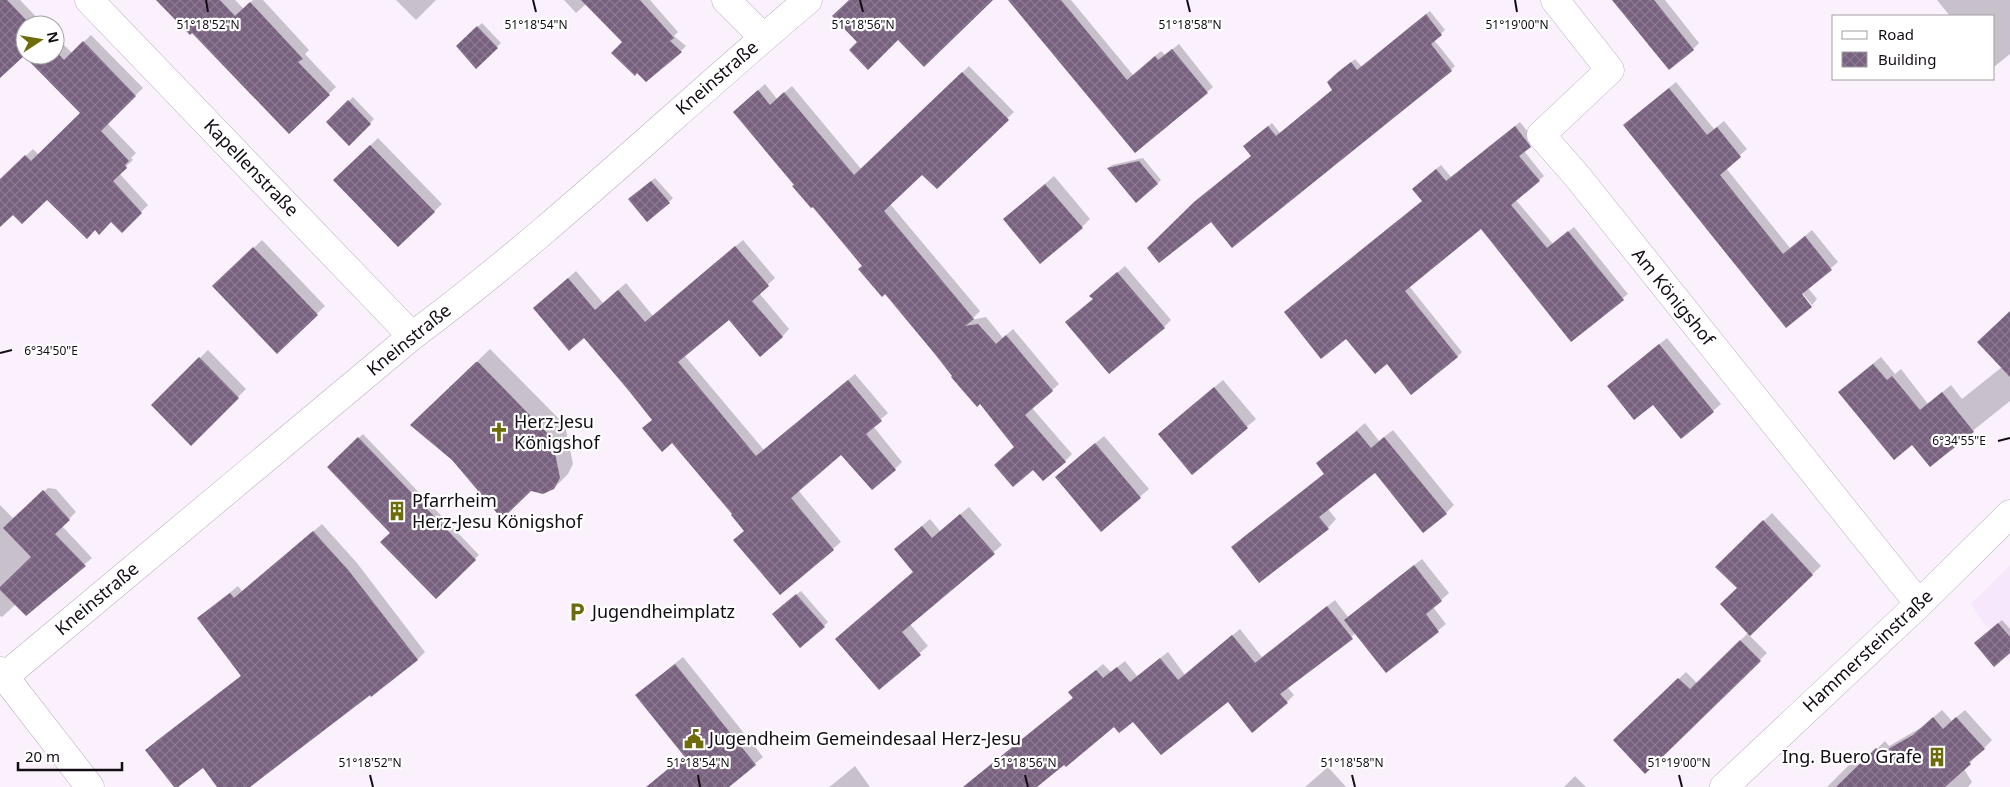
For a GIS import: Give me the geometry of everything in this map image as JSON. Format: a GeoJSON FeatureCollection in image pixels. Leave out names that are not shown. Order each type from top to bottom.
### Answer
{"type":"FeatureCollection","features":[{"type":"Feature","properties":{"kind":"street","name":"Kapellenstraße"},"geometry":{"type":"LineString","coordinates":[[89,0],[412,336]]}},
{"type":"Feature","properties":{"kind":"street"},"geometry":{"type":"LineString","coordinates":[[726,0],[764,38]]}},
{"type":"Feature","properties":{"kind":"street","name":"Kneinstraße"},"geometry":{"type":"LineString","coordinates":[[3,673],[412,336],[448,309],[570,207],[808,0]]}},
{"type":"Feature","properties":{"kind":"street","name":"Am Königshof"},"geometry":{"type":"LineString","coordinates":[[1555,0],[1610,70],[1541,135],[1583,184],[1919,604]]}},
{"type":"Feature","properties":{"kind":"street","name":"Hammersteinstraße"},"geometry":{"type":"LineString","coordinates":[[1724,787],[1919,604],[2010,514]]}},
{"type":"Feature","properties":{"kind":"street"},"geometry":{"type":"LineString","coordinates":[[3,673],[90,787]]}},
{"type":"Feature","properties":{"kind":"shaded area"},"geometry":{"type":"Polygon","coordinates":[[[2010,565],[2010,662],[1971,604],[2010,565]]]}},
{"type":"Feature","properties":{"kind":"building"},"geometry":{"type":"Polygon","coordinates":[[[0,0],[7,0],[21,15],[15,15],[15,64],[0,78],[0,0]]]}},
{"type":"Feature","properties":{"kind":"building"},"geometry":{"type":"Polygon","coordinates":[[[156,0],[220,0],[235,16],[250,2],[303,59],[298,62],[330,95],[289,134],[192,33],[190,35],[156,0]]]}},
{"type":"Feature","properties":{"kind":"building"},"geometry":{"type":"Polygon","coordinates":[[[581,0],[640,0],[674,38],[670,41],[682,52],[646,82],[637,73],[635,76],[611,53],[622,42],[581,0]]]}},
{"type":"Feature","properties":{"kind":"building"},"geometry":{"type":"Polygon","coordinates":[[[849,0],[993,0],[924,67],[898,40],[868,70],[849,50],[857,42],[832,16],[849,0]]]}},
{"type":"Feature","properties":{"kind":"building"},"geometry":{"type":"Polygon","coordinates":[[[1008,0],[1061,0],[1127,80],[1155,56],[1158,60],[1172,49],[1208,93],[1135,153],[1008,0]]]}},
{"type":"Feature","properties":{"kind":"building"},"geometry":{"type":"Polygon","coordinates":[[[1612,0],[1654,0],[1694,50],[1669,70],[1612,0]]]}},
{"type":"Feature","properties":{"kind":"building"},"geometry":{"type":"Polygon","coordinates":[[[1426,14],[1442,35],[1431,44],[1452,71],[1232,248],[1211,222],[1159,263],[1147,248],[1194,202],[1251,156],[1243,146],[1268,126],[1276,136],[1332,90],[1327,82],[1338,72],[1351,62],[1357,70],[1426,14]]]}},
{"type":"Feature","properties":{"kind":"building"},"geometry":{"type":"Polygon","coordinates":[[[477,26],[498,48],[476,69],[456,46],[477,26]]]}},
{"type":"Feature","properties":{"kind":"building"},"geometry":{"type":"Polygon","coordinates":[[[83,41],[136,96],[101,131],[129,161],[125,165],[127,168],[113,181],[142,213],[122,233],[111,222],[99,235],[95,230],[87,239],[47,200],[22,224],[13,215],[0,227],[0,179],[25,155],[31,161],[80,113],[33,65],[65,65],[65,59],[83,41]]]}},
{"type":"Feature","properties":{"kind":"building"},"geometry":{"type":"Polygon","coordinates":[[[962,72],[1009,120],[937,189],[922,175],[884,211],[974,319],[965,326],[978,324],[996,344],[1006,335],[1053,391],[1025,415],[1066,462],[1043,481],[1033,470],[1013,487],[994,465],[1014,447],[980,404],[977,407],[951,377],[934,353],[885,294],[882,297],[858,269],[862,266],[813,207],[811,208],[792,186],[794,185],[733,112],[758,90],[770,105],[784,92],[854,175],[962,72]]]}},
{"type":"Feature","properties":{"kind":"building"},"geometry":{"type":"Polygon","coordinates":[[[1669,88],[1707,135],[1717,127],[1741,157],[1720,175],[1783,254],[1805,236],[1832,270],[1802,294],[1812,307],[1786,328],[1623,125],[1669,88]]]}},
{"type":"Feature","properties":{"kind":"building"},"geometry":{"type":"Polygon","coordinates":[[[348,100],[371,124],[349,146],[326,122],[348,100]]]}},
{"type":"Feature","properties":{"kind":"building"},"geometry":{"type":"Polygon","coordinates":[[[1515,126],[1531,147],[1519,156],[1540,181],[1511,205],[1547,248],[1568,231],[1624,300],[1571,342],[1481,229],[1405,291],[1458,357],[1411,395],[1387,364],[1375,374],[1346,339],[1321,359],[1284,312],[1422,201],[1412,189],[1436,169],[1446,181],[1515,126]]]}},
{"type":"Feature","properties":{"kind":"building"},"geometry":{"type":"Polygon","coordinates":[[[370,145],[435,212],[398,247],[333,180],[370,145]]]}},
{"type":"Feature","properties":{"kind":"building"},"geometry":{"type":"Polygon","coordinates":[[[1139,161],[1158,184],[1136,203],[1107,168],[1139,161]]]}},
{"type":"Feature","properties":{"kind":"building"},"geometry":{"type":"Polygon","coordinates":[[[651,181],[670,203],[647,222],[628,199],[651,181]]]}},
{"type":"Feature","properties":{"kind":"building"},"geometry":{"type":"Polygon","coordinates":[[[1045,184],[1083,228],[1040,264],[1003,219],[1045,184]]]}},
{"type":"Feature","properties":{"kind":"building"},"geometry":{"type":"Polygon","coordinates":[[[735,246],[769,286],[752,301],[783,337],[760,357],[729,320],[678,362],[756,456],[848,380],[882,421],[866,434],[896,470],[872,490],[841,455],[791,498],[834,550],[780,595],[733,540],[744,531],[732,514],[672,443],[662,452],[642,428],[652,420],[584,338],[569,351],[533,308],[568,278],[595,310],[618,290],[645,322],[735,246]]]}},
{"type":"Feature","properties":{"kind":"building"},"geometry":{"type":"Polygon","coordinates":[[[253,247],[318,315],[277,354],[212,286],[253,247]]]}},
{"type":"Feature","properties":{"kind":"building"},"geometry":{"type":"Polygon","coordinates":[[[1117,272],[1165,328],[1109,374],[1065,322],[1093,299],[1089,296],[1117,272]]]}},
{"type":"Feature","properties":{"kind":"building"},"geometry":{"type":"Polygon","coordinates":[[[2010,311],[2010,377],[1977,342],[2010,311]]]}},
{"type":"Feature","properties":{"kind":"building"},"geometry":{"type":"Polygon","coordinates":[[[1659,344],[1714,412],[1681,439],[1653,405],[1634,420],[1607,386],[1659,344]]]}},
{"type":"Feature","properties":{"kind":"building"},"geometry":{"type":"Polygon","coordinates":[[[199,357],[239,398],[191,446],[151,405],[199,357]]]}},
{"type":"Feature","properties":{"kind":"building","name":"Herz-Jesu Königshof"},"geometry":{"type":"Polygon","coordinates":[[[476,362],[552,438],[560,478],[554,489],[543,494],[531,491],[502,519],[452,460],[410,425],[476,362]]]}},
{"type":"Feature","properties":{"kind":"building"},"geometry":{"type":"Polygon","coordinates":[[[1873,364],[1887,380],[1892,376],[1920,410],[1942,392],[1974,432],[1930,467],[1912,445],[1894,460],[1838,392],[1873,364]]]}},
{"type":"Feature","properties":{"kind":"building"},"geometry":{"type":"Polygon","coordinates":[[[1214,387],[1248,428],[1192,475],[1158,434],[1214,387]]]}},
{"type":"Feature","properties":{"kind":"building"},"geometry":{"type":"Polygon","coordinates":[[[1357,431],[1371,448],[1384,437],[1447,514],[1423,533],[1375,473],[1319,517],[1329,529],[1259,583],[1231,547],[1324,474],[1316,463],[1357,431]]]}},
{"type":"Feature","properties":{"kind":"building","name":"Pfarrheim Herz-Jesu Königshof"},"geometry":{"type":"Polygon","coordinates":[[[358,437],[476,560],[436,599],[380,542],[390,533],[327,467],[358,437]]]}},
{"type":"Feature","properties":{"kind":"building"},"geometry":{"type":"Polygon","coordinates":[[[1095,443],[1141,498],[1101,532],[1055,477],[1095,443]]]}},
{"type":"Feature","properties":{"kind":"building"},"geometry":{"type":"Polygon","coordinates":[[[43,490],[70,520],[55,534],[86,566],[26,616],[0,590],[0,587],[31,557],[3,528],[43,490]]]}},
{"type":"Feature","properties":{"kind":"building"},"geometry":{"type":"Polygon","coordinates":[[[960,514],[995,554],[902,632],[921,655],[879,690],[835,639],[913,572],[894,549],[922,526],[932,538],[960,514]]]}},
{"type":"Feature","properties":{"kind":"building"},"geometry":{"type":"Polygon","coordinates":[[[1763,520],[1813,575],[1750,636],[1720,604],[1737,588],[1715,567],[1763,520]]]}},
{"type":"Feature","properties":{"kind":"building"},"geometry":{"type":"Polygon","coordinates":[[[313,531],[349,571],[418,660],[250,787],[217,787],[203,768],[178,787],[174,787],[145,750],[241,676],[197,618],[230,593],[234,598],[313,531]]]}},
{"type":"Feature","properties":{"kind":"building"},"geometry":{"type":"Polygon","coordinates":[[[1414,565],[1442,601],[1426,614],[1439,632],[1386,673],[1344,620],[1414,565]]]}},
{"type":"Feature","properties":{"kind":"building"},"geometry":{"type":"Polygon","coordinates":[[[796,594],[825,627],[800,648],[772,614],[796,594]]]}},
{"type":"Feature","properties":{"kind":"building"},"geometry":{"type":"Polygon","coordinates":[[[1327,606],[1353,639],[1280,694],[1288,703],[1252,733],[1228,702],[1161,755],[1133,722],[1119,733],[1114,727],[1066,767],[1064,765],[1037,787],[963,787],[1073,698],[1068,692],[1096,670],[1103,678],[1117,667],[1130,682],[1160,658],[1178,680],[1232,635],[1255,663],[1327,606]]]}},
{"type":"Feature","properties":{"kind":"building"},"geometry":{"type":"Polygon","coordinates":[[[1998,623],[2010,637],[2010,653],[1994,667],[1974,643],[1998,623]]]}},
{"type":"Feature","properties":{"kind":"building"},"geometry":{"type":"Polygon","coordinates":[[[1740,640],[1761,661],[1645,774],[1613,740],[1678,678],[1690,689],[1740,640]]]}},
{"type":"Feature","properties":{"kind":"building"},"geometry":{"type":"Polygon","coordinates":[[[675,664],[756,765],[729,787],[646,787],[684,756],[635,695],[675,664]]]}},
{"type":"Feature","properties":{"kind":"building","name":"Ing. Buero Grafe"},"geometry":{"type":"Polygon","coordinates":[[[1933,717],[1943,729],[1956,717],[1985,749],[1969,762],[1971,764],[1945,787],[1836,787],[1876,748],[1881,753],[1913,735],[1933,717]]]}},
{"type":"Feature","properties":{"kind":"place","name":"Herz-Jesu Königshof"},"geometry":{"type":"Point","coordinates":[499,432]}},
{"type":"Feature","properties":{"kind":"place","name":"Pfarrheim Herz-Jesu Königshof"},"geometry":{"type":"Point","coordinates":[397,511]}},
{"type":"Feature","properties":{"kind":"place","name":"Jugendheimplatz"},"geometry":{"type":"Point","coordinates":[577,612]}},
{"type":"Feature","properties":{"kind":"place","name":"Jugendheim Gemeindesaal Herz-Jesu"},"geometry":{"type":"Point","coordinates":[694,739]}},
{"type":"Feature","properties":{"kind":"place","name":"Ing. Buero Grafe"},"geometry":{"type":"Point","coordinates":[1937,757]}}]}
